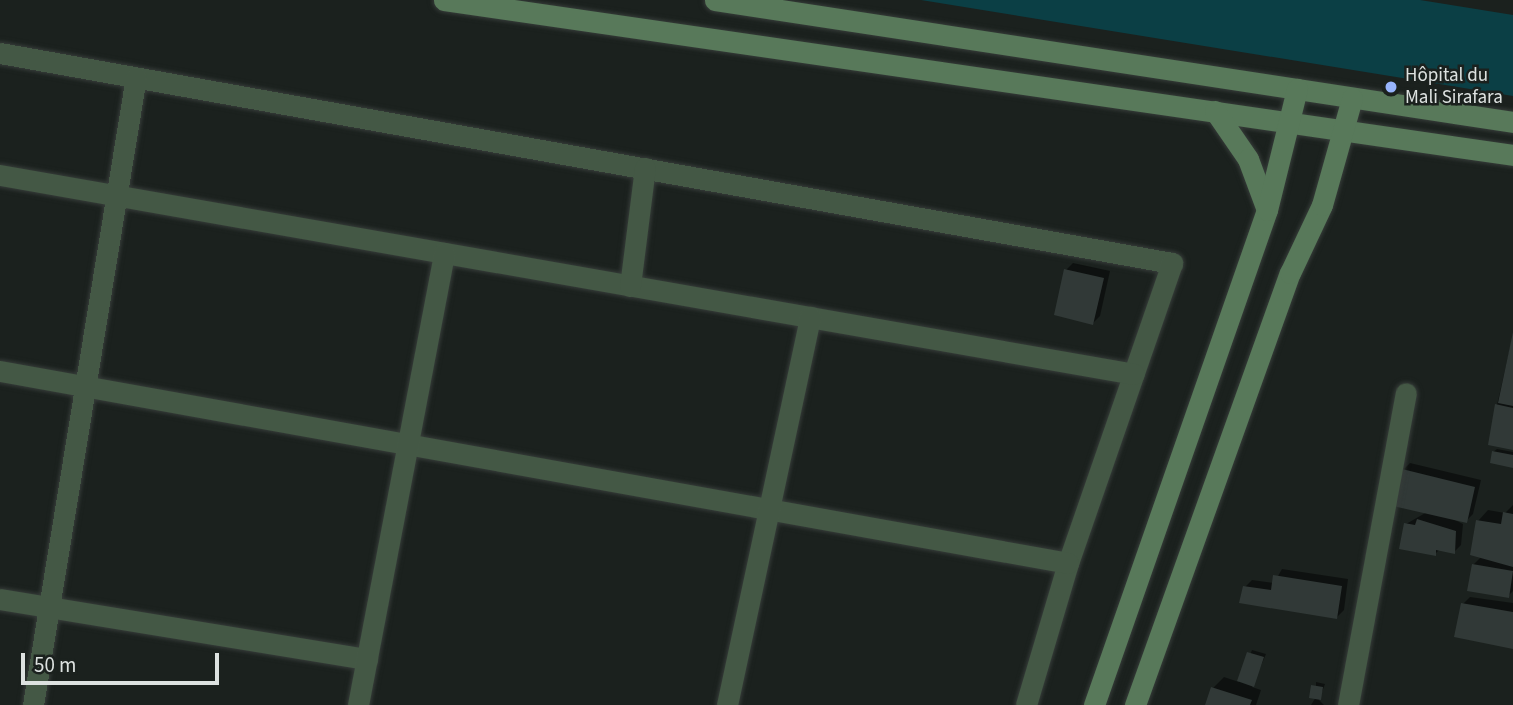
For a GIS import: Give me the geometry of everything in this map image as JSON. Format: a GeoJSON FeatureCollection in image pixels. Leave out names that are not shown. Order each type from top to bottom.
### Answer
{"type":"FeatureCollection","features":[{"type":"Feature","properties":{"kind":"main road"},"geometry":{"type":"LineString","coordinates":[[444,0],[1513,155]]}},
{"type":"Feature","properties":{"kind":"main road"},"geometry":{"type":"LineString","coordinates":[[715,0],[1513,122]]}},
{"type":"Feature","properties":{"kind":"main road"},"geometry":{"type":"LineString","coordinates":[[1094,705],[1266,210],[1291,121],[1297,89]]}},
{"type":"Feature","properties":{"kind":"main road"},"geometry":{"type":"LineString","coordinates":[[1135,705],[1290,273],[1322,205],[1346,131],[1352,98]]}},
{"type":"Feature","properties":{"kind":"main road"},"geometry":{"type":"LineString","coordinates":[[1216,111],[1248,159],[1266,210]]}},
{"type":"Feature","properties":{"kind":"street"},"geometry":{"type":"LineString","coordinates":[[0,52],[1172,263],[1068,563],[1026,705]]}},
{"type":"Feature","properties":{"kind":"street"},"geometry":{"type":"LineString","coordinates":[[33,705],[135,77]]}},
{"type":"Feature","properties":{"kind":"street"},"geometry":{"type":"LineString","coordinates":[[630,286],[645,168]]}},
{"type":"Feature","properties":{"kind":"street"},"geometry":{"type":"LineString","coordinates":[[0,175],[1133,374]]}},
{"type":"Feature","properties":{"kind":"street"},"geometry":{"type":"LineString","coordinates":[[358,705],[444,253]]}},
{"type":"Feature","properties":{"kind":"street"},"geometry":{"type":"LineString","coordinates":[[727,705],[810,317]]}},
{"type":"Feature","properties":{"kind":"street"},"geometry":{"type":"LineString","coordinates":[[0,372],[1068,563]]}},
{"type":"Feature","properties":{"kind":"street"},"geometry":{"type":"LineString","coordinates":[[1348,705],[1406,393]]}},
{"type":"Feature","properties":{"kind":"street"},"geometry":{"type":"LineString","coordinates":[[0,599],[367,659]]}},
{"type":"Feature","properties":{"kind":"water"},"geometry":{"type":"Polygon","coordinates":[[[921,0],[1420,0],[1513,15],[1513,96],[921,0]]]}},
{"type":"Feature","properties":{"kind":"building"},"geometry":{"type":"Polygon","coordinates":[[[1064,269],[1104,278],[1093,325],[1054,315],[1064,269]]]}},
{"type":"Feature","properties":{"kind":"building"},"geometry":{"type":"Polygon","coordinates":[[[1513,332],[1513,406],[1498,403],[1513,332]]]}},
{"type":"Feature","properties":{"kind":"building"},"geometry":{"type":"Polygon","coordinates":[[[1495,404],[1513,408],[1513,450],[1488,445],[1495,404]]]}},
{"type":"Feature","properties":{"kind":"building"},"geometry":{"type":"Polygon","coordinates":[[[1492,451],[1513,455],[1513,468],[1490,463],[1492,451]]]}},
{"type":"Feature","properties":{"kind":"building"},"geometry":{"type":"Polygon","coordinates":[[[1402,469],[1475,487],[1467,523],[1393,506],[1402,469]]]}},
{"type":"Feature","properties":{"kind":"building"},"geometry":{"type":"Polygon","coordinates":[[[1503,512],[1513,514],[1513,567],[1470,555],[1476,520],[1501,524],[1503,512]]]}},
{"type":"Feature","properties":{"kind":"building"},"geometry":{"type":"Polygon","coordinates":[[[1417,519],[1456,531],[1455,554],[1436,550],[1436,556],[1399,549],[1404,523],[1415,525],[1417,519]]]}},
{"type":"Feature","properties":{"kind":"building"},"geometry":{"type":"Polygon","coordinates":[[[1472,564],[1513,571],[1509,598],[1467,591],[1472,564]]]}},
{"type":"Feature","properties":{"kind":"building"},"geometry":{"type":"Polygon","coordinates":[[[1273,575],[1342,586],[1337,619],[1239,603],[1243,586],[1271,590],[1273,575]]]}},
{"type":"Feature","properties":{"kind":"building"},"geometry":{"type":"Polygon","coordinates":[[[1461,603],[1513,612],[1513,649],[1454,637],[1461,603]]]}},
{"type":"Feature","properties":{"kind":"building"},"geometry":{"type":"Polygon","coordinates":[[[1247,652],[1264,657],[1254,687],[1237,681],[1247,652]]]}},
{"type":"Feature","properties":{"kind":"building"},"geometry":{"type":"Polygon","coordinates":[[[1311,685],[1323,687],[1321,700],[1309,698],[1311,685]]]}},
{"type":"Feature","properties":{"kind":"building"},"geometry":{"type":"Polygon","coordinates":[[[1211,687],[1252,700],[1250,705],[1205,705],[1211,687]]]}},
{"type":"Feature","properties":{"kind":"place","name":"Hôpital du Mali Sirafara"},"geometry":{"type":"Point","coordinates":[1391,87]}}]}
